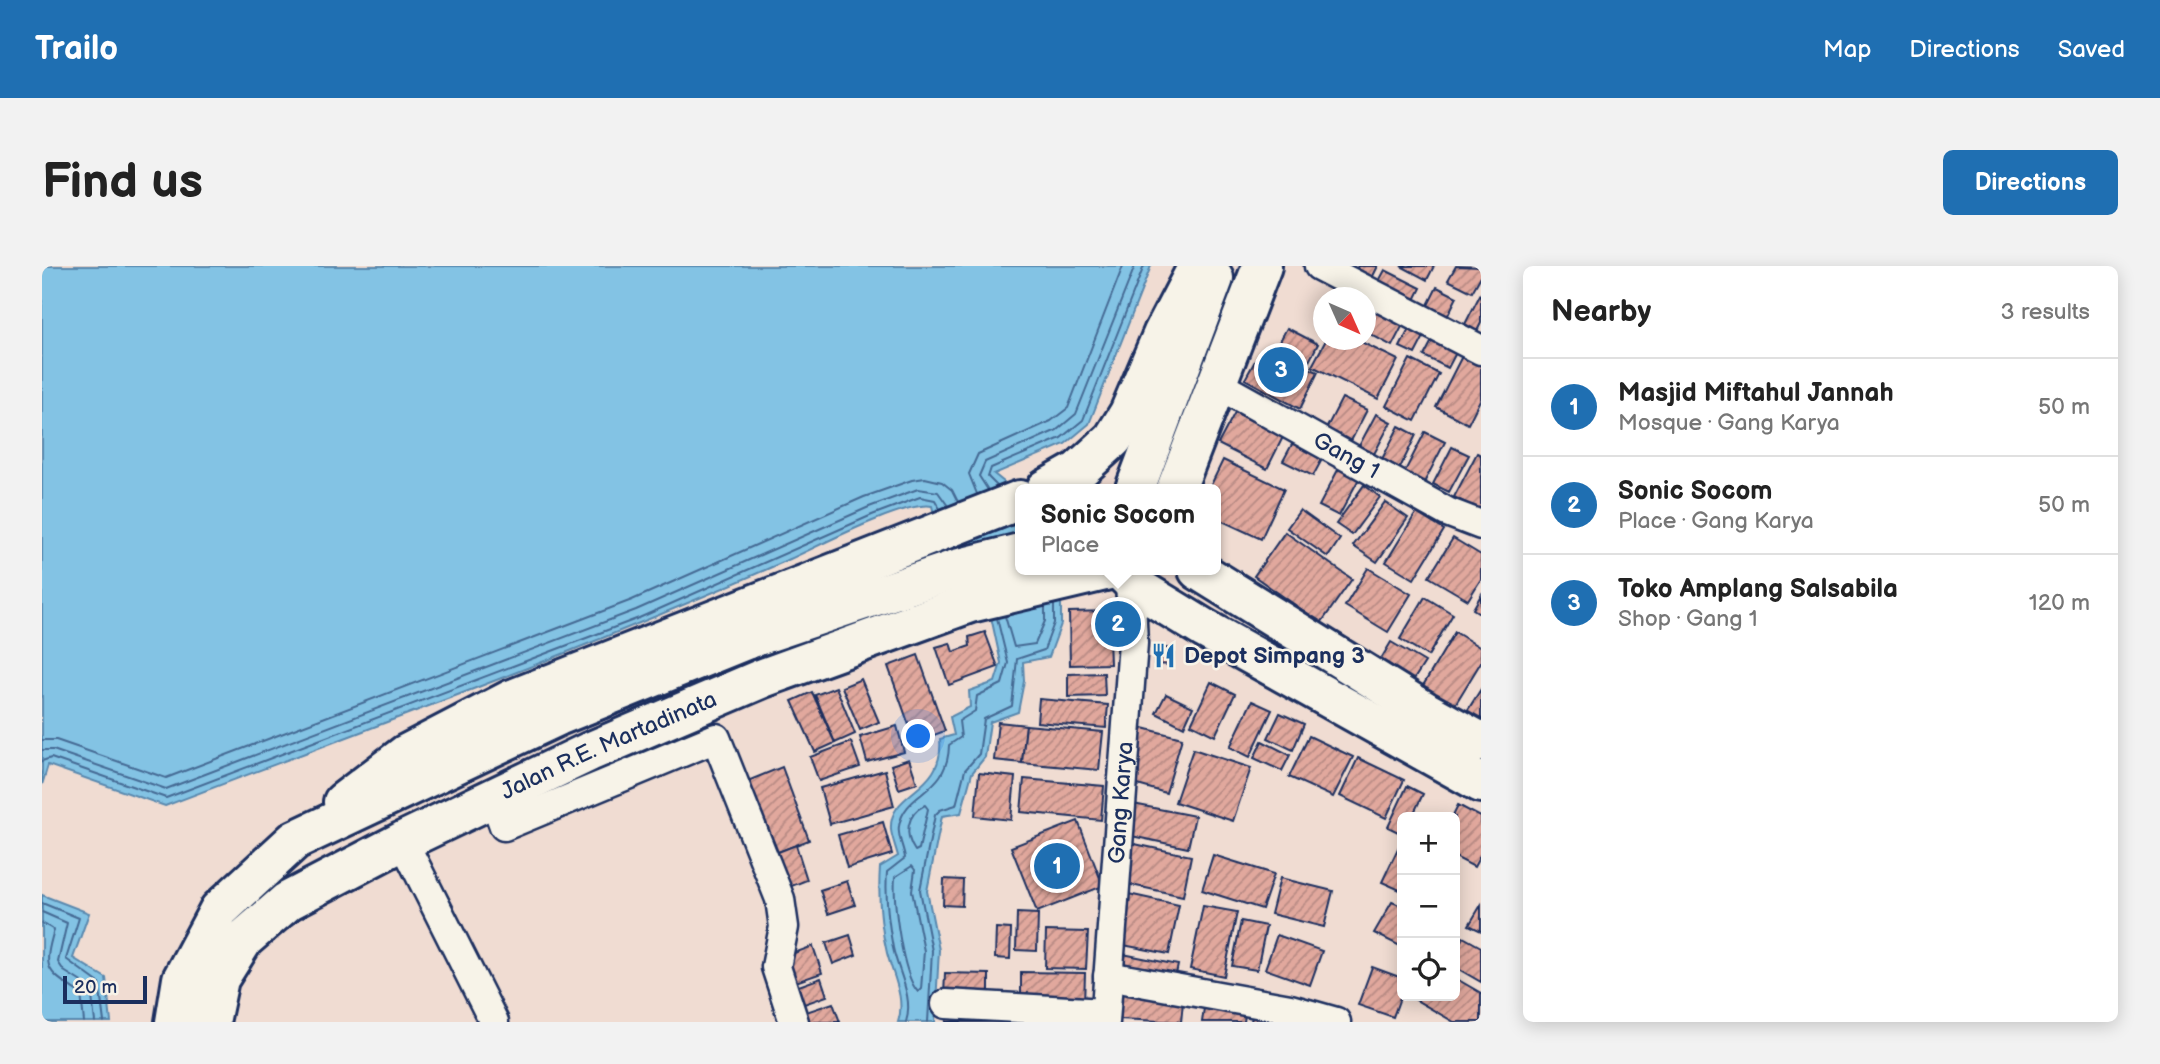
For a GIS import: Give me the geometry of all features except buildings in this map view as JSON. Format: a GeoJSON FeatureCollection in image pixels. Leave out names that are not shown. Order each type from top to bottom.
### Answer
{"type":"FeatureCollection","features":[{"type":"Feature","properties":{"kind":"highway"},"geometry":{"type":"LineString","coordinates":[[1062,480],[1113,439],[1129,413],[1163,333],[1198,266]]}},
{"type":"Feature","properties":{"kind":"highway"},"geometry":{"type":"LineString","coordinates":[[1137,484],[1219,266]]}},
{"type":"Feature","properties":{"kind":"highway"},"geometry":{"type":"LineString","coordinates":[[1178,484],[1262,266]]}},
{"type":"Feature","properties":{"kind":"highway"},"geometry":{"type":"LineString","coordinates":[[295,840],[406,754],[510,700],[1015,502]]}},
{"type":"Feature","properties":{"kind":"highway","name":"Jalan R.E. Martadinata"},"geometry":{"type":"LineString","coordinates":[[174,1022],[182,979],[219,910],[295,840],[558,716],[746,640],[956,569],[1015,554]]}},
{"type":"Feature","properties":{"kind":"highway","name":"Jalan R.E. Martadinata"},"geometry":{"type":"LineString","coordinates":[[210,1022],[219,979],[244,939],[288,901],[403,841],[589,752],[702,702],[970,603],[1106,575]]}},
{"type":"Feature","properties":{"kind":"highway"},"geometry":{"type":"LineString","coordinates":[[1113,575],[1481,783]]}},
{"type":"Feature","properties":{"kind":"highway"},"geometry":{"type":"LineString","coordinates":[[1206,575],[1481,742]]}},
{"type":"Feature","properties":{"kind":"street"},"geometry":{"type":"LineString","coordinates":[[1319,266],[1481,350]]}},
{"type":"Feature","properties":{"kind":"street","name":"Gang 1"},"geometry":{"type":"LineString","coordinates":[[1215,383],[1447,512],[1481,525]]}},
{"type":"Feature","properties":{"kind":"street","name":"Gang Karya"},"geometry":{"type":"LineString","coordinates":[[1105,1018],[1133,643],[1111,575]]}},
{"type":"Feature","properties":{"kind":"street"},"geometry":{"type":"LineString","coordinates":[[494,798],[504,826],[716,738],[779,899],[784,927],[776,967],[794,1022]]}},
{"type":"Feature","properties":{"kind":"street"},"geometry":{"type":"LineString","coordinates":[[403,841],[494,1022]]}},
{"type":"Feature","properties":{"kind":"street"},"geometry":{"type":"LineString","coordinates":[[1108,976],[1290,1009],[1336,1022]]}},
{"type":"Feature","properties":{"kind":"street"},"geometry":{"type":"LineString","coordinates":[[946,1003],[1105,1018]]}},
{"type":"Feature","properties":{"kind":"water"},"geometry":{"type":"Polygon","coordinates":[[[42,266],[1151,266],[1089,424],[1065,444],[994,474],[1015,491],[1015,575],[1061,575],[1061,624],[1049,657],[1023,662],[1024,681],[1018,712],[990,722],[985,757],[972,773],[961,813],[942,816],[927,891],[939,950],[935,1022],[898,1022],[900,996],[881,921],[880,867],[898,856],[891,830],[892,817],[898,806],[926,781],[934,770],[939,757],[940,739],[954,735],[950,717],[970,707],[969,691],[995,682],[1001,663],[985,589],[975,567],[940,538],[932,506],[919,506],[882,517],[635,625],[165,806],[48,765],[42,785],[42,266]]]}},
{"type":"Feature","properties":{"kind":"water"},"geometry":{"type":"Polygon","coordinates":[[[42,895],[89,913],[73,958],[106,978],[111,1022],[42,1022],[42,895]]]}},
{"type":"Feature","properties":{"kind":"place","name":"Toko Amplang Salsabila"},"geometry":{"type":"Point","coordinates":[1281,370]}},
{"type":"Feature","properties":{"kind":"place","name":"Sonic Socom"},"geometry":{"type":"Point","coordinates":[1118,624]}},
{"type":"Feature","properties":{"kind":"place","name":"Depot Simpang 3"},"geometry":{"type":"Point","coordinates":[1164,656]}},
{"type":"Feature","properties":{"kind":"place","name":"Masjid Miftahul Jannah"},"geometry":{"type":"Point","coordinates":[1057,866]}}]}
